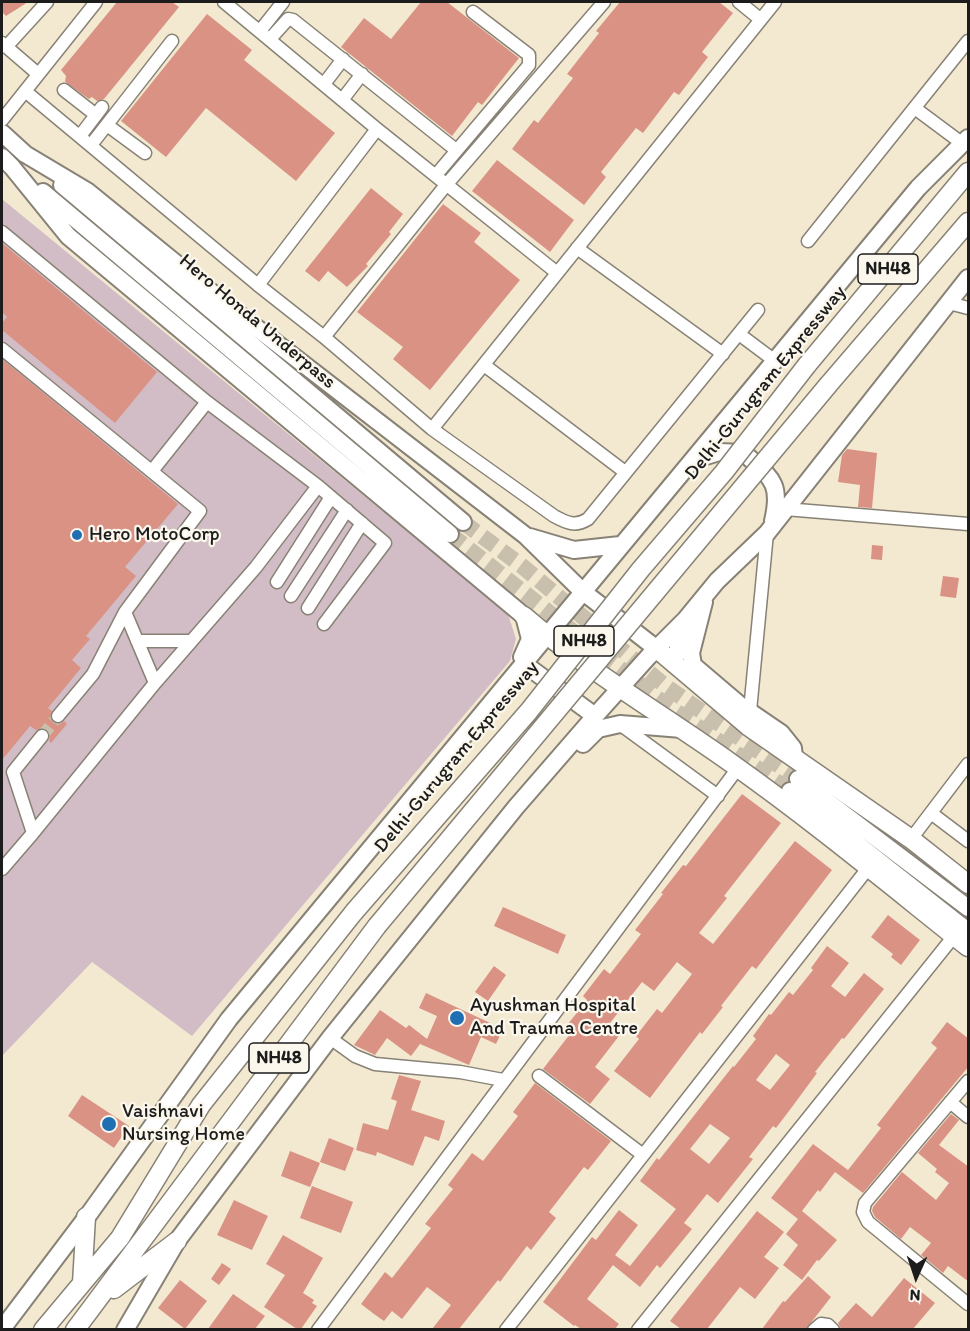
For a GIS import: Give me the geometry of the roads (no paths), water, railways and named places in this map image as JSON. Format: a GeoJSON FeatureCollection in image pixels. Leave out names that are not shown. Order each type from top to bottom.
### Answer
{"type":"FeatureCollection","features":[{"type":"Feature","properties":{"kind":"highway","name":"Delhi-Gurugram Expressway"},"geometry":{"type":"LineString","coordinates":[[43,1329],[120,1238],[201,1104],[354,912],[529,711],[641,569],[724,472],[807,365],[969,172]]}},
{"type":"Feature","properties":{"kind":"highway","name":"NH48"},"geometry":{"type":"LineString","coordinates":[[75,1329],[377,926],[829,384],[969,222]]}},
{"type":"Feature","properties":{"kind":"highway"},"geometry":{"type":"LineString","coordinates":[[524,616],[546,635],[809,819],[964,938]]}},
{"type":"Feature","properties":{"kind":"highway"},"geometry":{"type":"LineString","coordinates":[[657,649],[730,712],[911,839],[969,884]]}},
{"type":"Feature","properties":{"kind":"highway"},"geometry":{"type":"LineString","coordinates":[[82,1283],[86,1217]]}},
{"type":"Feature","properties":{"kind":"highway"},"geometry":{"type":"LineString","coordinates":[[97,1302],[177,1241]]}},
{"type":"Feature","properties":{"kind":"main road"},"geometry":{"type":"LineString","coordinates":[[2,133],[25,154],[87,191],[232,309],[526,536],[582,591],[657,649]]}},
{"type":"Feature","properties":{"kind":"main road"},"geometry":{"type":"LineString","coordinates":[[2,1329],[229,1019],[918,188],[966,141]]}},
{"type":"Feature","properties":{"kind":"main road","name":"Hero Honda Underpass"},"geometry":{"type":"LineString","coordinates":[[25,154],[463,522]]}},
{"type":"Feature","properties":{"kind":"main road"},"geometry":{"type":"LineString","coordinates":[[7,162],[68,236],[524,616],[530,639],[519,667]]}},
{"type":"Feature","properties":{"kind":"main road","name":"Hero Honda Underpass"},"geometry":{"type":"LineString","coordinates":[[7,162],[450,534]]}},
{"type":"Feature","properties":{"kind":"main road"},"geometry":{"type":"LineString","coordinates":[[125,1329],[177,1241],[330,1038],[620,687],[770,528],[969,278]]}},
{"type":"Feature","properties":{"kind":"main road"},"geometry":{"type":"LineString","coordinates":[[693,460],[719,452],[744,453],[772,481],[777,492],[777,503],[770,528]]}},
{"type":"Feature","properties":{"kind":"main road"},"geometry":{"type":"LineString","coordinates":[[526,536],[574,550],[620,545]]}},
{"type":"Feature","properties":{"kind":"main road"},"geometry":{"type":"LineString","coordinates":[[705,595],[691,653],[693,665],[789,740],[794,758]]}},
{"type":"Feature","properties":{"kind":"main road"},"geometry":{"type":"LineString","coordinates":[[674,664],[685,620]]}},
{"type":"Feature","properties":{"kind":"main road"},"geometry":{"type":"LineString","coordinates":[[519,667],[595,716]]}},
{"type":"Feature","properties":{"kind":"main road"},"geometry":{"type":"LineString","coordinates":[[532,791],[552,780],[591,734],[607,726],[620,724],[683,729]]}},
{"type":"Feature","properties":{"kind":"main road"},"geometry":{"type":"LineString","coordinates":[[964,938],[794,785],[969,908]]}},
{"type":"Feature","properties":{"kind":"street"},"geometry":{"type":"LineString","coordinates":[[38,74],[4,45],[47,2]]}},
{"type":"Feature","properties":{"kind":"street"},"geometry":{"type":"LineString","coordinates":[[2,120],[96,2]]}},
{"type":"Feature","properties":{"kind":"street"},"geometry":{"type":"LineString","coordinates":[[224,2],[377,129],[556,272]]}},
{"type":"Feature","properties":{"kind":"street"},"geometry":{"type":"LineString","coordinates":[[260,31],[283,2]]}},
{"type":"Feature","properties":{"kind":"street"},"geometry":{"type":"LineString","coordinates":[[324,337],[446,185],[604,2]]}},
{"type":"Feature","properties":{"kind":"street"},"geometry":{"type":"LineString","coordinates":[[739,2],[760,19]]}},
{"type":"Feature","properties":{"kind":"street"},"geometry":{"type":"LineString","coordinates":[[432,429],[775,2]]}},
{"type":"Feature","properties":{"kind":"street"},"geometry":{"type":"LineString","coordinates":[[436,175],[529,65],[529,55],[473,12]]}},
{"type":"Feature","properties":{"kind":"street"},"geometry":{"type":"LineString","coordinates":[[270,39],[286,20],[290,19],[456,150]]}},
{"type":"Feature","properties":{"kind":"street"},"geometry":{"type":"LineString","coordinates":[[91,146],[172,41]]}},
{"type":"Feature","properties":{"kind":"street"},"geometry":{"type":"LineString","coordinates":[[808,241],[969,41]]}},
{"type":"Feature","properties":{"kind":"street"},"geometry":{"type":"LineString","coordinates":[[324,84],[343,59]]}},
{"type":"Feature","properties":{"kind":"street"},"geometry":{"type":"LineString","coordinates":[[342,100],[362,74]]}},
{"type":"Feature","properties":{"kind":"street"},"geometry":{"type":"LineString","coordinates":[[64,90],[99,111],[80,136]]}},
{"type":"Feature","properties":{"kind":"street"},"geometry":{"type":"LineString","coordinates":[[25,91],[432,429],[554,516],[572,524],[580,524],[588,519],[758,310]]}},
{"type":"Feature","properties":{"kind":"street"},"geometry":{"type":"LineString","coordinates":[[915,109],[966,141]]}},
{"type":"Feature","properties":{"kind":"street"},"geometry":{"type":"LineString","coordinates":[[107,125],[145,153]]}},
{"type":"Feature","properties":{"kind":"street"},"geometry":{"type":"LineString","coordinates":[[258,285],[377,129]]}},
{"type":"Feature","properties":{"kind":"street"},"geometry":{"type":"LineString","coordinates":[[2,232],[207,402],[332,497],[385,543],[324,624]]}},
{"type":"Feature","properties":{"kind":"street"},"geometry":{"type":"LineString","coordinates":[[577,248],[723,354]]}},
{"type":"Feature","properties":{"kind":"street"},"geometry":{"type":"LineString","coordinates":[[949,303],[969,309]]}},
{"type":"Feature","properties":{"kind":"street"},"geometry":{"type":"LineString","coordinates":[[739,334],[775,361]]}},
{"type":"Feature","properties":{"kind":"street"},"geometry":{"type":"LineString","coordinates":[[2,349],[200,511],[125,612],[93,674],[58,716]]}},
{"type":"Feature","properties":{"kind":"street"},"geometry":{"type":"LineString","coordinates":[[484,365],[625,472]]}},
{"type":"Feature","properties":{"kind":"street"},"geometry":{"type":"LineString","coordinates":[[152,471],[207,402]]}},
{"type":"Feature","properties":{"kind":"street"},"geometry":{"type":"LineString","coordinates":[[2,869],[155,683],[256,567],[318,486]]}},
{"type":"Feature","properties":{"kind":"street"},"geometry":{"type":"LineString","coordinates":[[277,582],[332,497]]}},
{"type":"Feature","properties":{"kind":"street"},"geometry":{"type":"LineString","coordinates":[[785,509],[969,524]]}},
{"type":"Feature","properties":{"kind":"street"},"geometry":{"type":"LineString","coordinates":[[291,596],[347,510]]}},
{"type":"Feature","properties":{"kind":"street"},"geometry":{"type":"LineString","coordinates":[[308,608],[362,523]]}},
{"type":"Feature","properties":{"kind":"street"},"geometry":{"type":"LineString","coordinates":[[750,711],[770,528]]}},
{"type":"Feature","properties":{"kind":"street"},"geometry":{"type":"LineString","coordinates":[[125,612],[155,683]]}},
{"type":"Feature","properties":{"kind":"street"},"geometry":{"type":"LineString","coordinates":[[137,641],[191,641]]}},
{"type":"Feature","properties":{"kind":"street"},"geometry":{"type":"LineString","coordinates":[[620,724],[718,796]]}},
{"type":"Feature","properties":{"kind":"street"},"geometry":{"type":"LineString","coordinates":[[33,833],[13,772],[42,736]]}},
{"type":"Feature","properties":{"kind":"street"},"geometry":{"type":"LineString","coordinates":[[911,839],[969,764]]}},
{"type":"Feature","properties":{"kind":"street"},"geometry":{"type":"LineString","coordinates":[[318,1329],[738,768]]}},
{"type":"Feature","properties":{"kind":"street"},"geometry":{"type":"LineString","coordinates":[[931,813],[969,841]]}},
{"type":"Feature","properties":{"kind":"street"},"geometry":{"type":"LineString","coordinates":[[506,1329],[869,867]]}},
{"type":"Feature","properties":{"kind":"street"},"geometry":{"type":"LineString","coordinates":[[638,1329],[964,938]]}},
{"type":"Feature","properties":{"kind":"street"},"geometry":{"type":"LineString","coordinates":[[330,1038],[355,1056],[375,1064],[460,1072],[503,1080]]}},
{"type":"Feature","properties":{"kind":"street"},"geometry":{"type":"LineString","coordinates":[[539,1076],[643,1155]]}},
{"type":"Feature","properties":{"kind":"street"},"geometry":{"type":"LineString","coordinates":[[969,1081],[865,1203],[863,1212],[868,1222],[969,1304]]}},
{"type":"Feature","properties":{"kind":"street"},"geometry":{"type":"LineString","coordinates":[[950,1102],[969,1117]]}},
{"type":"Feature","properties":{"kind":"street"},"geometry":{"type":"LineString","coordinates":[[814,1329],[821,1324],[833,1329]]}},
{"type":"Feature","properties":{"kind":"tunnel"},"geometry":{"type":"LineString","coordinates":[[463,522],[522,566],[664,685],[798,779]]}},
{"type":"Feature","properties":{"kind":"tunnel"},"geometry":{"type":"LineString","coordinates":[[450,534],[657,698],[790,791]]}},
{"type":"Feature","properties":{"kind":"tunnel"},"geometry":{"type":"LineString","coordinates":[[42,736],[58,716]]}},
{"type":"Feature","properties":{"kind":"place","name":"Hero MotoCorp"},"geometry":{"type":"Point","coordinates":[77,535]}},
{"type":"Feature","properties":{"kind":"place","name":"Ayushman Hospital And Trauma Centre"},"geometry":{"type":"Point","coordinates":[457,1018]}},
{"type":"Feature","properties":{"kind":"place","name":"Vaishnavi Nursing Home"},"geometry":{"type":"Point","coordinates":[109,1124]}}]}
